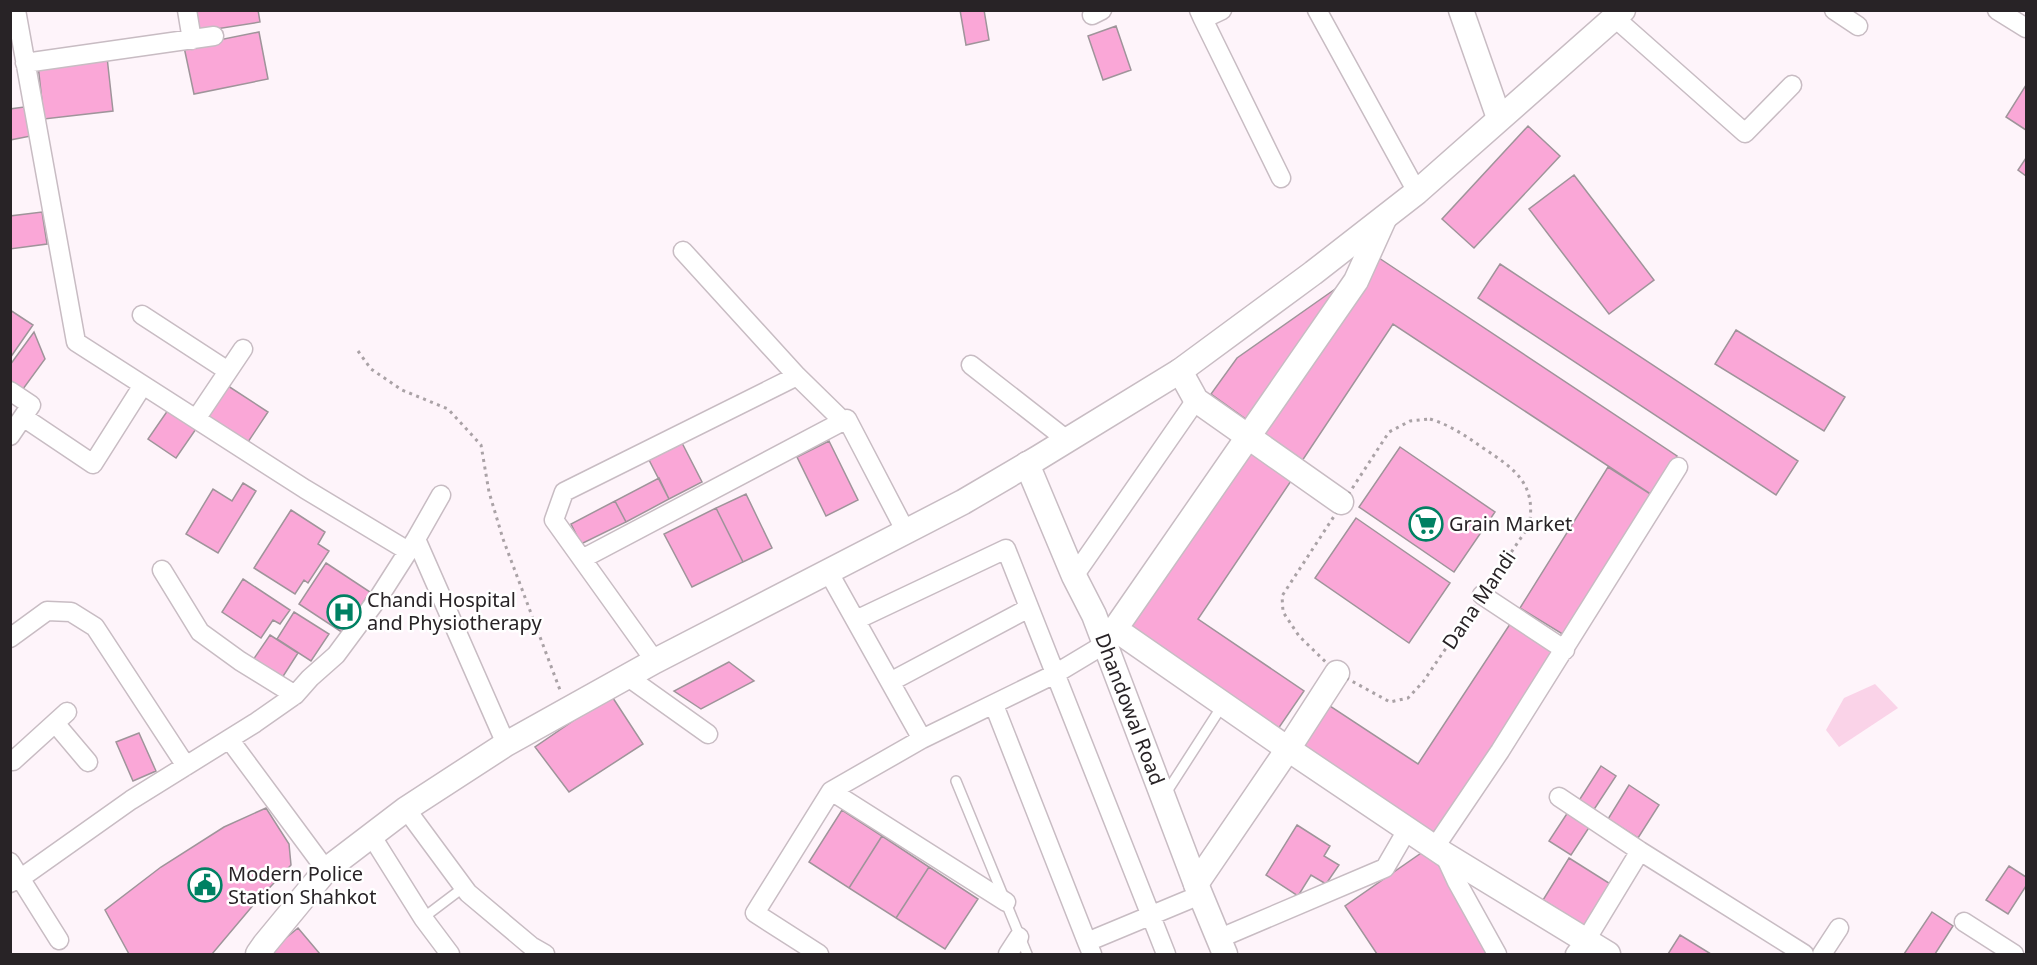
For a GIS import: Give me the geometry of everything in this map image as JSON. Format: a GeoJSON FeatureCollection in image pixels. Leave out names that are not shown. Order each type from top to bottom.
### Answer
{"type":"FeatureCollection","features":[{"type":"Feature","properties":{"kind":"street"},"geometry":{"type":"LineString","coordinates":[[16,10],[76,342],[305,489],[412,545],[506,744]]}},
{"type":"Feature","properties":{"kind":"street"},"geometry":{"type":"LineString","coordinates":[[187,10],[192,40]]}},
{"type":"Feature","properties":{"kind":"street"},"geometry":{"type":"LineString","coordinates":[[1222,10],[1201,15],[1281,178]]}},
{"type":"Feature","properties":{"kind":"street"},"geometry":{"type":"LineString","coordinates":[[1317,10],[1417,192]]}},
{"type":"Feature","properties":{"kind":"street"},"geometry":{"type":"LineString","coordinates":[[1461,10],[1499,118]]}},
{"type":"Feature","properties":{"kind":"street"},"geometry":{"type":"LineString","coordinates":[[1834,10],[1858,26]]}},
{"type":"Feature","properties":{"kind":"street"},"geometry":{"type":"LineString","coordinates":[[1997,10],[2026,28]]}},
{"type":"Feature","properties":{"kind":"street"},"geometry":{"type":"LineString","coordinates":[[258,954],[326,870],[406,809],[506,744],[655,661],[906,532],[1027,464],[1180,371],[1313,273],[1417,192],[1619,14],[1745,134],[1792,85]]}},
{"type":"Feature","properties":{"kind":"street"},"geometry":{"type":"LineString","coordinates":[[25,63],[214,36]]}},
{"type":"Feature","properties":{"kind":"street"},"geometry":{"type":"LineString","coordinates":[[819,954],[755,913],[831,791],[922,739],[1055,674],[1110,637],[1356,281],[1385,216]]}},
{"type":"Feature","properties":{"kind":"street"},"geometry":{"type":"LineString","coordinates":[[683,251],[797,376],[843,421]]}},
{"type":"Feature","properties":{"kind":"street"},"geometry":{"type":"LineString","coordinates":[[142,315],[228,371]]}},
{"type":"Feature","properties":{"kind":"street"},"geometry":{"type":"LineString","coordinates":[[196,419],[243,349]]}},
{"type":"Feature","properties":{"kind":"street"},"geometry":{"type":"LineString","coordinates":[[971,365],[1067,440]]}},
{"type":"Feature","properties":{"kind":"street"},"geometry":{"type":"LineString","coordinates":[[1180,371],[1196,400],[1341,502]]}},
{"type":"Feature","properties":{"kind":"street"},"geometry":{"type":"LineString","coordinates":[[655,661],[554,520],[564,492],[797,376]]}},
{"type":"Feature","properties":{"kind":"street"},"geometry":{"type":"LineString","coordinates":[[23,417],[93,464],[143,385]]}},
{"type":"Feature","properties":{"kind":"street"},"geometry":{"type":"LineString","coordinates":[[10,391],[31,405],[10,436]]}},
{"type":"Feature","properties":{"kind":"street"},"geometry":{"type":"LineString","coordinates":[[1074,576],[1196,400]]}},
{"type":"Feature","properties":{"kind":"street"},"geometry":{"type":"LineString","coordinates":[[582,559],[847,419],[906,532]]}},
{"type":"Feature","properties":{"kind":"street","name":"Dhandowal Road"},"geometry":{"type":"LineString","coordinates":[[1027,464],[1074,576],[1094,615],[1110,637],[1163,797],[1222,947]]}},
{"type":"Feature","properties":{"kind":"street"},"geometry":{"type":"LineString","coordinates":[[1440,850],[1678,467]]}},
{"type":"Feature","properties":{"kind":"street"},"geometry":{"type":"LineString","coordinates":[[59,940],[14,874],[295,695],[336,655],[379,597],[441,495]]}},
{"type":"Feature","properties":{"kind":"street"},"geometry":{"type":"LineString","coordinates":[[856,620],[1006,549],[1166,954]]}},
{"type":"Feature","properties":{"kind":"street"},"geometry":{"type":"LineString","coordinates":[[162,570],[200,632],[240,661],[295,695]]}},
{"type":"Feature","properties":{"kind":"street"},"geometry":{"type":"LineString","coordinates":[[829,573],[922,739]]}},
{"type":"Feature","properties":{"kind":"street"},"geometry":{"type":"LineString","coordinates":[[1482,595],[1565,650]]}},
{"type":"Feature","properties":{"kind":"street"},"geometry":{"type":"LineString","coordinates":[[890,682],[1029,608]]}},
{"type":"Feature","properties":{"kind":"street"},"geometry":{"type":"LineString","coordinates":[[10,638],[46,611],[71,612],[95,627],[186,766]]}},
{"type":"Feature","properties":{"kind":"street"},"geometry":{"type":"LineString","coordinates":[[1110,637],[1223,704],[1580,947],[1608,954]]}},
{"type":"Feature","properties":{"kind":"street"},"geometry":{"type":"LineString","coordinates":[[994,705],[1089,948],[1198,889],[1337,673]]}},
{"type":"Feature","properties":{"kind":"street"},"geometry":{"type":"LineString","coordinates":[[628,677],[708,734]]}},
{"type":"Feature","properties":{"kind":"street"},"geometry":{"type":"LineString","coordinates":[[12,762],[61,718],[88,762]]}},
{"type":"Feature","properties":{"kind":"street"},"geometry":{"type":"LineString","coordinates":[[229,739],[326,870]]}},
{"type":"Feature","properties":{"kind":"street"},"geometry":{"type":"LineString","coordinates":[[10,742],[12,762]]}},
{"type":"Feature","properties":{"kind":"street"},"geometry":{"type":"LineString","coordinates":[[831,791],[1006,902]]}},
{"type":"Feature","properties":{"kind":"street"},"geometry":{"type":"LineString","coordinates":[[1558,797],[1804,954]]}},
{"type":"Feature","properties":{"kind":"street"},"geometry":{"type":"LineString","coordinates":[[406,809],[464,887],[531,946],[545,954]]}},
{"type":"Feature","properties":{"kind":"street"},"geometry":{"type":"LineString","coordinates":[[1222,947],[1384,868],[1407,830]]}},
{"type":"Feature","properties":{"kind":"street"},"geometry":{"type":"LineString","coordinates":[[371,835],[423,918],[450,954]]}},
{"type":"Feature","properties":{"kind":"street"},"geometry":{"type":"LineString","coordinates":[[1440,850],[1497,954]]}},
{"type":"Feature","properties":{"kind":"street"},"geometry":{"type":"LineString","coordinates":[[1580,947],[1640,851]]}},
{"type":"Feature","properties":{"kind":"street"},"geometry":{"type":"LineString","coordinates":[[1964,922],[2014,954]]}},
{"type":"Feature","properties":{"kind":"street"},"geometry":{"type":"LineString","coordinates":[[1822,954],[1839,928]]}},
{"type":"Feature","properties":{"kind":"street"},"geometry":{"type":"LineString","coordinates":[[1008,954],[1019,937]]}},
{"type":"Feature","properties":{"kind":"lane"},"geometry":{"type":"LineString","coordinates":[[1163,797],[1223,704]]}},
{"type":"Feature","properties":{"kind":"lane"},"geometry":{"type":"LineString","coordinates":[[956,781],[1027,954]]}},
{"type":"Feature","properties":{"kind":"lane"},"geometry":{"type":"LineString","coordinates":[[423,918],[464,887]]}},
{"type":"Feature","properties":{"kind":"path"},"geometry":{"type":"LineString","coordinates":[[358,351],[378,375],[402,390],[448,409],[481,445],[489,492],[503,539],[568,709]]}},
{"type":"Feature","properties":{"kind":"path","name":"Dana Mandi"},"geometry":{"type":"LineString","coordinates":[[1430,419],[1450,426],[1512,467],[1526,487],[1532,510],[1529,526],[1482,595],[1423,682],[1408,698],[1390,702],[1337,673],[1299,636],[1283,612],[1282,596],[1341,502],[1389,432],[1410,421],[1430,419]]}},
{"type":"Feature","properties":{"kind":"shaded area"},"geometry":{"type":"Polygon","coordinates":[[[1875,684],[1898,708],[1839,747],[1826,730],[1844,698],[1875,684]]]}},
{"type":"Feature","properties":{"kind":"building"},"geometry":{"type":"Polygon","coordinates":[[[193,10],[258,10],[260,22],[197,32],[193,10]]]}},
{"type":"Feature","properties":{"kind":"building"},"geometry":{"type":"Polygon","coordinates":[[[960,10],[984,10],[989,40],[966,45],[960,10]]]}},
{"type":"Feature","properties":{"kind":"building"},"geometry":{"type":"Polygon","coordinates":[[[1116,26],[1131,70],[1103,80],[1088,36],[1116,26]]]}},
{"type":"Feature","properties":{"kind":"building"},"geometry":{"type":"Polygon","coordinates":[[[259,32],[268,79],[194,94],[184,47],[259,32]]]}},
{"type":"Feature","properties":{"kind":"building"},"geometry":{"type":"Polygon","coordinates":[[[107,57],[113,111],[44,119],[38,65],[107,57]]]}},
{"type":"Feature","properties":{"kind":"building"},"geometry":{"type":"Polygon","coordinates":[[[2026,85],[2026,130],[2006,117],[2026,85]]]}},
{"type":"Feature","properties":{"kind":"building"},"geometry":{"type":"Polygon","coordinates":[[[24,107],[31,136],[10,140],[10,109],[24,107]]]}},
{"type":"Feature","properties":{"kind":"building"},"geometry":{"type":"Polygon","coordinates":[[[1528,126],[1560,156],[1474,248],[1442,219],[1528,126]]]}},
{"type":"Feature","properties":{"kind":"building"},"geometry":{"type":"Polygon","coordinates":[[[2026,158],[2026,176],[2018,170],[2026,158]]]}},
{"type":"Feature","properties":{"kind":"building"},"geometry":{"type":"Polygon","coordinates":[[[1574,175],[1654,280],[1609,314],[1529,209],[1574,175]]]}},
{"type":"Feature","properties":{"kind":"building"},"geometry":{"type":"Polygon","coordinates":[[[42,212],[47,244],[10,249],[10,216],[42,212]]]}},
{"type":"Feature","properties":{"kind":"building"},"geometry":{"type":"Polygon","coordinates":[[[1379,258],[1677,456],[1652,495],[1393,324],[1302,461],[1262,434],[1379,258]]]}},
{"type":"Feature","properties":{"kind":"building"},"geometry":{"type":"Polygon","coordinates":[[[1500,264],[1798,461],[1776,495],[1478,298],[1500,264]]]}},
{"type":"Feature","properties":{"kind":"building"},"geometry":{"type":"Polygon","coordinates":[[[1338,287],[1250,422],[1211,394],[1237,358],[1338,287]]]}},
{"type":"Feature","properties":{"kind":"building"},"geometry":{"type":"Polygon","coordinates":[[[10,310],[33,325],[10,358],[10,310]]]}},
{"type":"Feature","properties":{"kind":"building"},"geometry":{"type":"Polygon","coordinates":[[[1736,330],[1845,397],[1824,431],[1715,364],[1736,330]]]}},
{"type":"Feature","properties":{"kind":"building"},"geometry":{"type":"Polygon","coordinates":[[[34,332],[45,359],[23,389],[10,380],[10,365],[34,332]]]}},
{"type":"Feature","properties":{"kind":"building"},"geometry":{"type":"Polygon","coordinates":[[[225,384],[268,412],[246,445],[203,416],[225,384]]]}},
{"type":"Feature","properties":{"kind":"building"},"geometry":{"type":"Polygon","coordinates":[[[168,410],[196,429],[176,458],[148,439],[168,410]]]}},
{"type":"Feature","properties":{"kind":"building"},"geometry":{"type":"Polygon","coordinates":[[[680,439],[702,482],[669,499],[647,456],[680,439]]]}},
{"type":"Feature","properties":{"kind":"building"},"geometry":{"type":"Polygon","coordinates":[[[829,441],[858,500],[826,516],[797,457],[829,441]]]}},
{"type":"Feature","properties":{"kind":"building"},"geometry":{"type":"Polygon","coordinates":[[[1400,447],[1495,512],[1454,572],[1359,507],[1400,447]]]}},
{"type":"Feature","properties":{"kind":"building"},"geometry":{"type":"Polygon","coordinates":[[[1249,449],[1293,478],[1198,619],[1304,691],[1278,729],[1128,628],[1249,449]]]}},
{"type":"Feature","properties":{"kind":"building"},"geometry":{"type":"Polygon","coordinates":[[[1608,467],[1652,495],[1564,635],[1520,608],[1608,467]]]}},
{"type":"Feature","properties":{"kind":"building"},"geometry":{"type":"Polygon","coordinates":[[[659,478],[669,499],[626,522],[615,501],[659,478]]]}},
{"type":"Feature","properties":{"kind":"building"},"geometry":{"type":"Polygon","coordinates":[[[243,483],[256,491],[218,553],[186,534],[213,489],[232,501],[243,483]]]}},
{"type":"Feature","properties":{"kind":"building"},"geometry":{"type":"Polygon","coordinates":[[[746,494],[772,548],[743,562],[716,508],[746,494]]]}},
{"type":"Feature","properties":{"kind":"building"},"geometry":{"type":"Polygon","coordinates":[[[615,501],[626,522],[581,544],[571,524],[615,501]]]}},
{"type":"Feature","properties":{"kind":"building"},"geometry":{"type":"Polygon","coordinates":[[[716,508],[743,562],[692,587],[664,534],[716,508]]]}},
{"type":"Feature","properties":{"kind":"building"},"geometry":{"type":"Polygon","coordinates":[[[291,510],[325,532],[318,544],[329,551],[308,583],[304,580],[295,594],[254,568],[291,510]]]}},
{"type":"Feature","properties":{"kind":"building"},"geometry":{"type":"Polygon","coordinates":[[[1356,518],[1450,583],[1409,643],[1315,578],[1356,518]]]}},
{"type":"Feature","properties":{"kind":"building"},"geometry":{"type":"Polygon","coordinates":[[[326,563],[370,592],[343,633],[299,604],[326,563]]]}},
{"type":"Feature","properties":{"kind":"building"},"geometry":{"type":"Polygon","coordinates":[[[243,579],[290,610],[280,624],[273,620],[261,638],[222,612],[243,579]]]}},
{"type":"Feature","properties":{"kind":"building"},"geometry":{"type":"Polygon","coordinates":[[[294,612],[329,634],[311,661],[277,639],[294,612]]]}},
{"type":"Feature","properties":{"kind":"building"},"geometry":{"type":"Polygon","coordinates":[[[1512,621],[1557,651],[1435,836],[1299,747],[1327,704],[1418,764],[1512,621]]]}},
{"type":"Feature","properties":{"kind":"building"},"geometry":{"type":"Polygon","coordinates":[[[270,635],[298,653],[282,678],[253,660],[270,635]]]}},
{"type":"Feature","properties":{"kind":"building"},"geometry":{"type":"Polygon","coordinates":[[[729,662],[754,681],[701,709],[674,691],[729,662]]]}},
{"type":"Feature","properties":{"kind":"building"},"geometry":{"type":"Polygon","coordinates":[[[611,695],[643,744],[569,792],[535,747],[611,695]]]}},
{"type":"Feature","properties":{"kind":"building"},"geometry":{"type":"Polygon","coordinates":[[[139,733],[156,771],[133,781],[116,742],[139,733]]]}},
{"type":"Feature","properties":{"kind":"building"},"geometry":{"type":"Polygon","coordinates":[[[1601,766],[1616,776],[1593,811],[1578,802],[1601,766]]]}},
{"type":"Feature","properties":{"kind":"building"},"geometry":{"type":"Polygon","coordinates":[[[1629,785],[1659,805],[1638,838],[1608,819],[1629,785]]]}},
{"type":"Feature","properties":{"kind":"building","name":"Modern Police Station Shahkot"},"geometry":{"type":"Polygon","coordinates":[[[266,808],[289,844],[291,865],[212,954],[129,954],[105,910],[161,867],[224,827],[266,808]]]}},
{"type":"Feature","properties":{"kind":"building"},"geometry":{"type":"Polygon","coordinates":[[[1570,809],[1592,823],[1571,855],[1549,841],[1570,809]]]}},
{"type":"Feature","properties":{"kind":"building"},"geometry":{"type":"Polygon","coordinates":[[[842,810],[882,836],[849,888],[809,862],[842,810]]]}},
{"type":"Feature","properties":{"kind":"building"},"geometry":{"type":"Polygon","coordinates":[[[1297,825],[1330,846],[1324,856],[1339,865],[1326,884],[1311,875],[1298,896],[1266,875],[1297,825]]]}},
{"type":"Feature","properties":{"kind":"building"},"geometry":{"type":"Polygon","coordinates":[[[882,836],[929,867],[896,918],[849,888],[882,836]]]}},
{"type":"Feature","properties":{"kind":"building"},"geometry":{"type":"Polygon","coordinates":[[[1427,849],[1449,877],[1488,954],[1377,954],[1345,906],[1427,849]]]}},
{"type":"Feature","properties":{"kind":"building"},"geometry":{"type":"Polygon","coordinates":[[[1569,858],[1612,885],[1586,927],[1543,900],[1569,858]]]}},
{"type":"Feature","properties":{"kind":"building"},"geometry":{"type":"Polygon","coordinates":[[[2009,866],[2026,877],[2026,886],[2008,914],[1986,900],[2009,866]]]}},
{"type":"Feature","properties":{"kind":"building"},"geometry":{"type":"Polygon","coordinates":[[[929,867],[978,899],[945,949],[896,918],[929,867]]]}},
{"type":"Feature","properties":{"kind":"building"},"geometry":{"type":"Polygon","coordinates":[[[1932,912],[1953,926],[1935,954],[1904,954],[1932,912]]]}},
{"type":"Feature","properties":{"kind":"building"},"geometry":{"type":"Polygon","coordinates":[[[298,928],[320,954],[272,954],[269,952],[298,928]]]}},
{"type":"Feature","properties":{"kind":"building"},"geometry":{"type":"Polygon","coordinates":[[[1680,935],[1711,954],[1668,954],[1680,935]]]}},
{"type":"Feature","properties":{"kind":"place","name":"Grain Market"},"geometry":{"type":"Point","coordinates":[1426,524]}},
{"type":"Feature","properties":{"kind":"place","name":"Chandi Hospital and Physiotherapy"},"geometry":{"type":"Point","coordinates":[344,612]}},
{"type":"Feature","properties":{"kind":"place","name":"Modern Police Station Shahkot"},"geometry":{"type":"Point","coordinates":[205,885]}}]}
